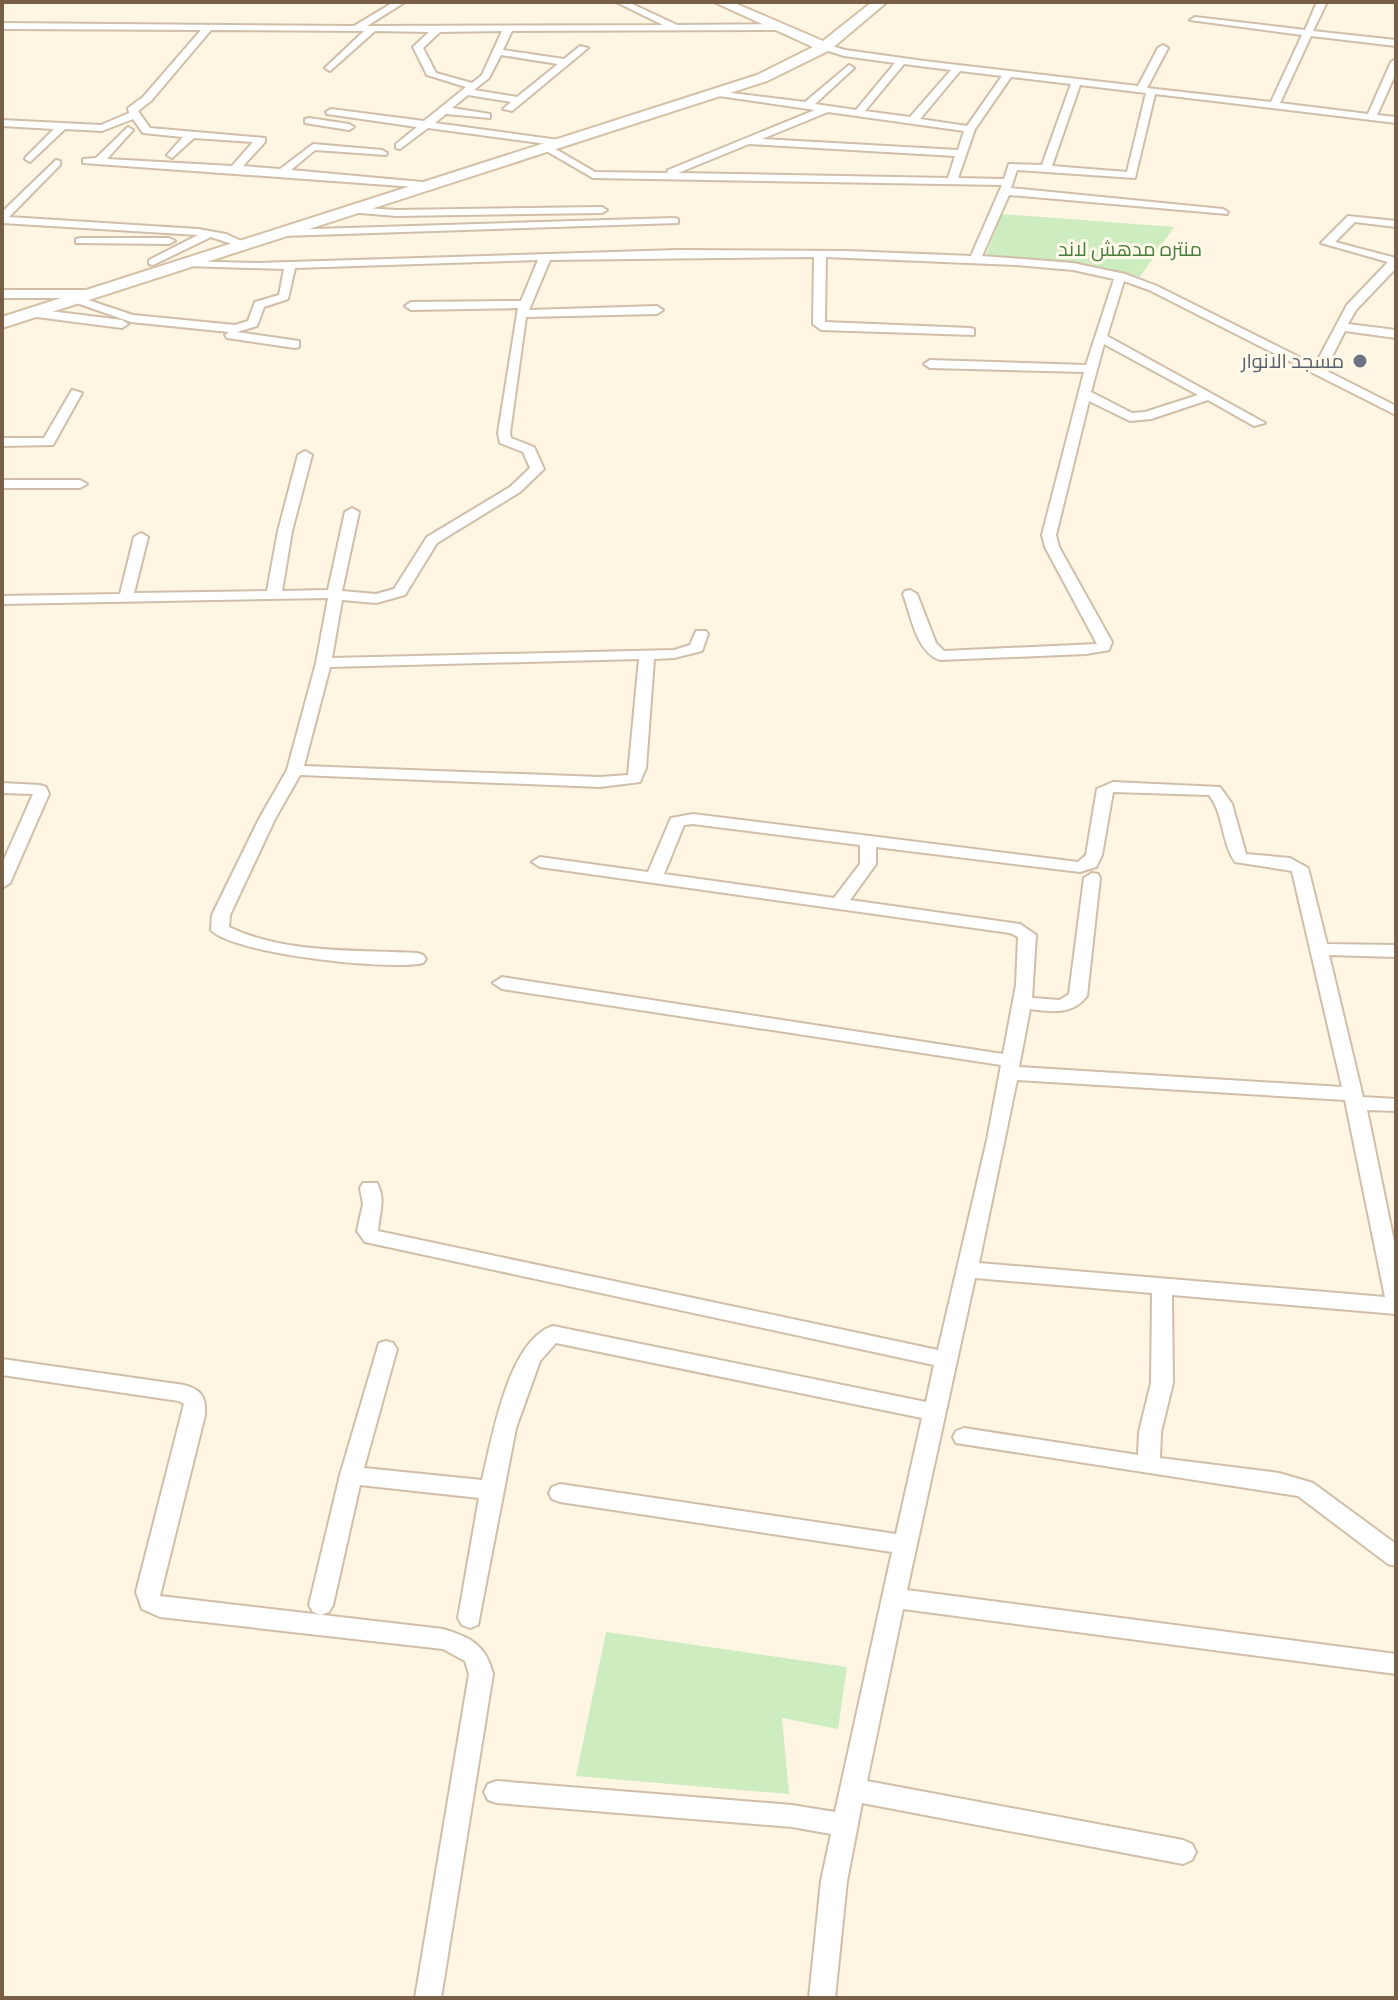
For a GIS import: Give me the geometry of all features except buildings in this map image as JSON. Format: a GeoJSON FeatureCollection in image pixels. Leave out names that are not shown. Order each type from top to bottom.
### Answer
{"type":"FeatureCollection","features":[{"type":"Feature","properties":{"kind":"main road"},"geometry":{"type":"LineString","coordinates":[[721,2],[825,47]]}},
{"type":"Feature","properties":{"kind":"main road"},"geometry":{"type":"LineString","coordinates":[[2,323],[762,78],[825,47],[854,27],[880,2]]}},
{"type":"Feature","properties":{"kind":"street"},"geometry":{"type":"LineString","coordinates":[[354,29],[400,2]]}},
{"type":"Feature","properties":{"kind":"street"},"geometry":{"type":"LineString","coordinates":[[621,2],[679,29]]}},
{"type":"Feature","properties":{"kind":"street"},"geometry":{"type":"LineString","coordinates":[[1274,106],[1322,2]]}},
{"type":"Feature","properties":{"kind":"street"},"geometry":{"type":"LineString","coordinates":[[1195,20],[1396,43]]}},
{"type":"Feature","properties":{"kind":"street"},"geometry":{"type":"LineString","coordinates":[[2,26],[207,29],[779,27]]}},
{"type":"Feature","properties":{"kind":"street"},"geometry":{"type":"LineString","coordinates":[[147,131],[132,110],[147,99],[207,29]]}},
{"type":"Feature","properties":{"kind":"street"},"geometry":{"type":"LineString","coordinates":[[330,68],[372,29]]}},
{"type":"Feature","properties":{"kind":"street"},"geometry":{"type":"LineString","coordinates":[[438,29],[418,47],[432,75],[469,89],[519,100]]}},
{"type":"Feature","properties":{"kind":"street"},"geometry":{"type":"LineString","coordinates":[[400,146],[488,73],[508,29]]}},
{"type":"Feature","properties":{"kind":"street"},"geometry":{"type":"LineString","coordinates":[[825,47],[838,52],[1008,75],[1396,120]]}},
{"type":"Feature","properties":{"kind":"street"},"geometry":{"type":"LineString","coordinates":[[508,109],[583,48]]}},
{"type":"Feature","properties":{"kind":"street"},"geometry":{"type":"LineString","coordinates":[[975,260],[1013,166],[1131,176],[1146,91],[1163,48]]}},
{"type":"Feature","properties":{"kind":"street"},"geometry":{"type":"LineString","coordinates":[[498,52],[566,62]]}},
{"type":"Feature","properties":{"kind":"street"},"geometry":{"type":"LineString","coordinates":[[859,112],[902,61]]}},
{"type":"Feature","properties":{"kind":"street"},"geometry":{"type":"LineString","coordinates":[[1371,117],[1396,62]]}},
{"type":"Feature","properties":{"kind":"street"},"geometry":{"type":"LineString","coordinates":[[808,105],[849,68]]}},
{"type":"Feature","properties":{"kind":"street"},"geometry":{"type":"LineString","coordinates":[[914,119],[958,68]]}},
{"type":"Feature","properties":{"kind":"street"},"geometry":{"type":"LineString","coordinates":[[952,181],[970,129],[1008,75]]}},
{"type":"Feature","properties":{"kind":"street"},"geometry":{"type":"LineString","coordinates":[[1046,168],[1076,83]]}},
{"type":"Feature","properties":{"kind":"street"},"geometry":{"type":"LineString","coordinates":[[719,93],[970,129]]}},
{"type":"Feature","properties":{"kind":"street"},"geometry":{"type":"LineString","coordinates":[[663,176],[828,108]]}},
{"type":"Feature","properties":{"kind":"street"},"geometry":{"type":"LineString","coordinates":[[442,110],[486,116]]}},
{"type":"Feature","properties":{"kind":"street"},"geometry":{"type":"LineString","coordinates":[[331,112],[556,146],[590,174],[952,181],[1223,212]]}},
{"type":"Feature","properties":{"kind":"street"},"geometry":{"type":"LineString","coordinates":[[102,128],[133,115]]}},
{"type":"Feature","properties":{"kind":"street"},"geometry":{"type":"LineString","coordinates":[[309,121],[412,135]]}},
{"type":"Feature","properties":{"kind":"street"},"geometry":{"type":"LineString","coordinates":[[2,123],[261,140],[235,169]]}},
{"type":"Feature","properties":{"kind":"street"},"geometry":{"type":"LineString","coordinates":[[30,159],[62,126]]}},
{"type":"Feature","properties":{"kind":"street"},"geometry":{"type":"LineString","coordinates":[[128,130],[92,162],[435,184]]}},
{"type":"Feature","properties":{"kind":"street"},"geometry":{"type":"LineString","coordinates":[[172,155],[192,134]]}},
{"type":"Feature","properties":{"kind":"street"},"geometry":{"type":"LineString","coordinates":[[748,141],[961,153]]}},
{"type":"Feature","properties":{"kind":"street"},"geometry":{"type":"LineString","coordinates":[[282,173],[313,147],[382,153]]}},
{"type":"Feature","properties":{"kind":"street"},"geometry":{"type":"LineString","coordinates":[[2,219],[56,163]]}},
{"type":"Feature","properties":{"kind":"street"},"geometry":{"type":"LineString","coordinates":[[412,171],[435,184]]}},
{"type":"Feature","properties":{"kind":"street"},"geometry":{"type":"LineString","coordinates":[[352,210],[396,213],[602,210]]}},
{"type":"Feature","properties":{"kind":"street"},"geometry":{"type":"LineString","coordinates":[[1396,224],[1352,218],[1327,243],[1396,261]]}},
{"type":"Feature","properties":{"kind":"street"},"geometry":{"type":"LineString","coordinates":[[2,219],[209,234],[244,245]]}},
{"type":"Feature","properties":{"kind":"street"},"geometry":{"type":"LineString","coordinates":[[282,233],[674,221]]}},
{"type":"Feature","properties":{"kind":"street"},"geometry":{"type":"LineString","coordinates":[[153,262],[209,234]]}},
{"type":"Feature","properties":{"kind":"street"},"geometry":{"type":"LineString","coordinates":[[80,241],[195,241]]}},
{"type":"Feature","properties":{"kind":"street"},"geometry":{"type":"LineString","coordinates":[[820,254],[819,324],[825,327],[970,332]]}},
{"type":"Feature","properties":{"kind":"street"},"geometry":{"type":"LineString","coordinates":[[186,263],[290,265],[820,254],[975,260],[1121,276],[1153,288],[1395,410]]}},
{"type":"Feature","properties":{"kind":"street"},"geometry":{"type":"LineString","coordinates":[[2,618],[9,600],[274,593],[334,594],[358,598],[393,596],[400,592],[429,543],[439,534],[493,505],[537,469],[529,450],[505,440],[504,433],[523,309],[545,258]]}},
{"type":"Feature","properties":{"kind":"street"},"geometry":{"type":"LineString","coordinates":[[1318,371],[1340,327],[1364,292],[1396,261]]}},
{"type":"Feature","properties":{"kind":"street"},"geometry":{"type":"LineString","coordinates":[[75,299],[131,318],[236,329],[253,323],[261,303],[284,297],[290,265]]}},
{"type":"Feature","properties":{"kind":"street"},"geometry":{"type":"LineString","coordinates":[[910,594],[929,645],[940,656],[1104,647],[1105,642],[1050,540],[1091,369],[1114,289],[1121,276]]}},
{"type":"Feature","properties":{"kind":"street"},"geometry":{"type":"LineString","coordinates":[[2,294],[91,294]]}},
{"type":"Feature","properties":{"kind":"street"},"geometry":{"type":"LineString","coordinates":[[411,306],[657,310]]}},
{"type":"Feature","properties":{"kind":"street"},"geometry":{"type":"LineString","coordinates":[[33,313],[295,344]]}},
{"type":"Feature","properties":{"kind":"street"},"geometry":{"type":"LineString","coordinates":[[1340,327],[1396,334]]}},
{"type":"Feature","properties":{"kind":"street"},"geometry":{"type":"LineString","coordinates":[[1100,337],[1259,423]]}},
{"type":"Feature","properties":{"kind":"street"},"geometry":{"type":"LineString","coordinates":[[930,364],[1091,369]]}},
{"type":"Feature","properties":{"kind":"street"},"geometry":{"type":"LineString","coordinates":[[2,442],[48,442],[76,393]]}},
{"type":"Feature","properties":{"kind":"street"},"geometry":{"type":"LineString","coordinates":[[1085,394],[1130,417],[1146,416],[1209,396]]}},
{"type":"Feature","properties":{"kind":"street"},"geometry":{"type":"LineString","coordinates":[[274,593],[285,531],[305,455]]}},
{"type":"Feature","properties":{"kind":"street"},"geometry":{"type":"LineString","coordinates":[[2,484],[80,484]]}},
{"type":"Feature","properties":{"kind":"street"},"geometry":{"type":"LineString","coordinates":[[352,512],[334,594],[324,663],[295,770],[267,819],[221,915],[220,930],[246,942],[290,949],[417,959]]}},
{"type":"Feature","properties":{"kind":"street"},"geometry":{"type":"LineString","coordinates":[[126,597],[141,537]]}},
{"type":"Feature","properties":{"kind":"street"},"geometry":{"type":"LineString","coordinates":[[324,663],[689,652],[697,648],[701,634]]}},
{"type":"Feature","properties":{"kind":"street"},"geometry":{"type":"LineString","coordinates":[[295,770],[600,782],[634,779],[638,768],[647,654]]}},
{"type":"Feature","properties":{"kind":"street"},"geometry":{"type":"LineString","coordinates":[[654,878],[677,821],[684,819],[1080,867],[1090,863],[1094,855],[1105,789],[1113,787],[1214,790],[1223,801],[1237,854],[1248,860],[1290,863],[1300,868],[1354,1098],[1396,1304],[1162,1288],[968,1270]]}},
{"type":"Feature","properties":{"kind":"street"},"geometry":{"type":"LineString","coordinates":[[2,788],[35,789],[40,790],[41,794],[2,883]]}},
{"type":"Feature","properties":{"kind":"street"},"geometry":{"type":"LineString","coordinates":[[837,905],[868,864],[868,840]]}},
{"type":"Feature","properties":{"kind":"street"},"geometry":{"type":"LineString","coordinates":[[540,862],[1022,931],[1027,935],[1023,1003],[1010,1067],[968,1270],[903,1544],[834,1881],[822,1998]]}},
{"type":"Feature","properties":{"kind":"street"},"geometry":{"type":"LineString","coordinates":[[1023,1003],[1063,1006],[1074,1003],[1078,996],[1092,878]]}},
{"type":"Feature","properties":{"kind":"street"},"geometry":{"type":"LineString","coordinates":[[1319,949],[1396,951]]}},
{"type":"Feature","properties":{"kind":"street"},"geometry":{"type":"LineString","coordinates":[[502,983],[1010,1067],[1354,1098],[1396,1105]]}},
{"type":"Feature","properties":{"kind":"street"},"geometry":{"type":"LineString","coordinates":[[370,1188],[373,1208],[367,1231],[372,1237],[946,1360]]}},
{"type":"Feature","properties":{"kind":"street"},"geometry":{"type":"LineString","coordinates":[[1149,1466],[1150,1432],[1162,1383],[1162,1288]]}},
{"type":"Feature","properties":{"kind":"street"},"geometry":{"type":"LineString","coordinates":[[470,1618],[491,1490],[517,1390],[537,1344],[553,1334],[934,1412]]}},
{"type":"Feature","properties":{"kind":"street"},"geometry":{"type":"LineString","coordinates":[[321,1605],[351,1475],[386,1349]]}},
{"type":"Feature","properties":{"kind":"street"},"geometry":{"type":"LineString","coordinates":[[2,1367],[184,1393],[195,1400],[194,1415],[148,1592],[150,1602],[160,1607],[443,1639],[469,1647],[479,1658],[481,1674],[428,1998]]}},
{"type":"Feature","properties":{"kind":"street"},"geometry":{"type":"LineString","coordinates":[[964,1437],[1149,1466],[1279,1482],[1305,1489],[1396,1557]]}},
{"type":"Feature","properties":{"kind":"street"},"geometry":{"type":"LineString","coordinates":[[351,1475],[491,1490]]}},
{"type":"Feature","properties":{"kind":"street"},"geometry":{"type":"LineString","coordinates":[[560,1493],[903,1544]]}},
{"type":"Feature","properties":{"kind":"street"},"geometry":{"type":"LineString","coordinates":[[892,1598],[1396,1664]]}},
{"type":"Feature","properties":{"kind":"street"},"geometry":{"type":"LineString","coordinates":[[853,1790],[1183,1852]]}},
{"type":"Feature","properties":{"kind":"street"},"geometry":{"type":"LineString","coordinates":[[497,1792],[792,1816],[845,1825]]}},
{"type":"Feature","properties":{"kind":"green space","name":"منتره مدهش لاند"},"geometry":{"type":"Polygon","coordinates":[[[1002,214],[1174,227],[1140,277],[1108,269],[985,257],[1002,214]]]}},
{"type":"Feature","properties":{"kind":"green space"},"geometry":{"type":"Polygon","coordinates":[[[606,1632],[847,1667],[838,1729],[782,1718],[789,1794],[576,1776],[606,1632]]]}},
{"type":"Feature","properties":{"kind":"place","name":"مسجد الانوار"},"geometry":{"type":"Point","coordinates":[1360,361]}}]}
